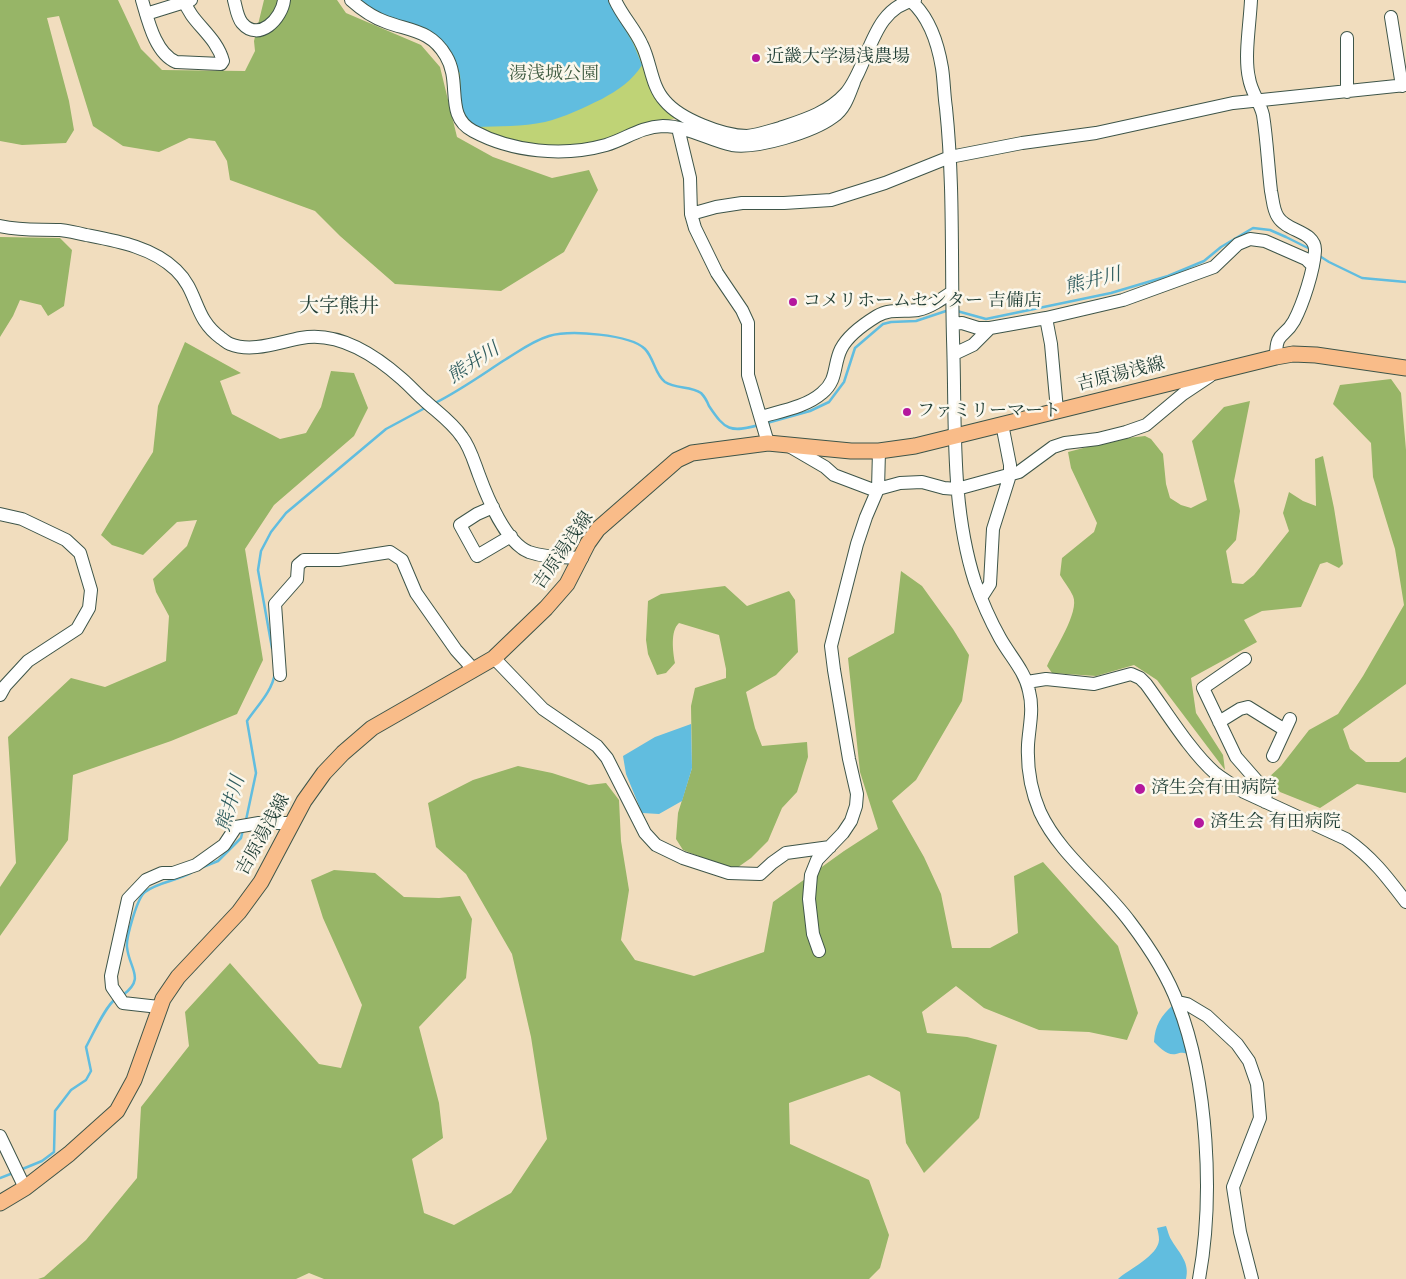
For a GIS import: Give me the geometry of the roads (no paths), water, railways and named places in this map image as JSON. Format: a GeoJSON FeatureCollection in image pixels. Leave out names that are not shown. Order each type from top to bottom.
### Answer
{"type":"FeatureCollection","features":[{"type":"Feature","properties":{"kind":"main road","name":"吉原湯浅線"},"geometry":{"type":"LineString","coordinates":[[0,1203],[25,1188],[69,1154],[116,1111],[134,1080],[163,998],[178,977],[239,912],[261,882],[304,802],[324,773],[343,753],[372,728],[494,658],[546,608],[567,584],[588,543],[598,529],[677,460],[692,453],[768,443],[851,451],[879,451],[915,446],[1293,354],[1316,355],[1406,368]]}},
{"type":"Feature","properties":{"kind":"street"},"geometry":{"type":"LineString","coordinates":[[142,0],[146,14],[155,40],[172,60],[176,62],[221,64],[223,61],[217,44],[190,12],[187,1],[146,14]]}},
{"type":"Feature","properties":{"kind":"street"},"geometry":{"type":"LineString","coordinates":[[234,0],[242,23],[247,28],[259,30],[271,24],[279,16],[284,0]]}},
{"type":"Feature","properties":{"kind":"street"},"geometry":{"type":"LineString","coordinates":[[351,0],[377,18],[425,35],[440,48],[447,57],[454,74],[455,108],[458,117],[468,129],[486,137],[528,149],[561,151],[606,144],[651,127],[665,126],[678,128],[735,145],[760,144],[804,131],[834,117],[843,106],[882,23],[891,11],[913,0],[925,18],[942,66],[950,157],[957,489],[970,566],[981,598],[1001,640],[1027,682],[1032,716],[1028,743],[1028,764],[1035,800],[1041,815],[1050,831],[1068,854],[1124,914],[1140,935],[1167,978],[1178,1002],[1190,1037],[1196,1067],[1204,1141],[1205,1248],[1199,1279]]}},
{"type":"Feature","properties":{"kind":"street"},"geometry":{"type":"LineString","coordinates":[[615,0],[642,46],[659,95],[683,116],[719,130],[738,135],[752,135],[806,120],[819,114],[839,100],[854,82]]}},
{"type":"Feature","properties":{"kind":"street"},"geometry":{"type":"LineString","coordinates":[[1251,0],[1247,71],[1265,125],[1269,177],[1275,212],[1285,225],[1312,239],[1316,249],[1313,266],[1294,321],[1277,340],[1276,357]]}},
{"type":"Feature","properties":{"kind":"street"},"geometry":{"type":"LineString","coordinates":[[691,214],[716,207],[742,203],[831,200],[884,183],[950,157],[1022,143],[1096,133],[1232,103],[1404,86],[1392,17]]}},
{"type":"Feature","properties":{"kind":"street"},"geometry":{"type":"LineString","coordinates":[[1347,38],[1347,92]]}},
{"type":"Feature","properties":{"kind":"street"},"geometry":{"type":"LineString","coordinates":[[678,128],[690,178],[691,214],[695,228],[716,273],[742,310],[748,323],[748,375],[768,443]]}},
{"type":"Feature","properties":{"kind":"street"},"geometry":{"type":"LineString","coordinates":[[0,226],[20,231],[62,230],[94,236],[126,243],[159,256],[177,270],[190,287],[201,318],[212,331],[230,344],[256,348],[321,336],[357,348],[382,363],[402,379],[462,437],[493,507],[511,536],[523,548],[538,555],[582,558]]}},
{"type":"Feature","properties":{"kind":"street"},"geometry":{"type":"LineString","coordinates":[[953,322],[978,328],[990,328],[1046,318],[1123,300],[1214,267],[1238,244],[1250,239],[1265,241],[1306,259],[1313,266]]}},
{"type":"Feature","properties":{"kind":"street"},"geometry":{"type":"LineString","coordinates":[[761,417],[796,406],[822,393],[832,381],[838,358],[846,341],[878,316],[892,311],[921,309],[952,297]]}},
{"type":"Feature","properties":{"kind":"street"},"geometry":{"type":"LineString","coordinates":[[1046,318],[1051,344],[1057,410]]}},
{"type":"Feature","properties":{"kind":"street"},"geometry":{"type":"LineString","coordinates":[[954,354],[973,345],[990,328]]}},
{"type":"Feature","properties":{"kind":"street"},"geometry":{"type":"LineString","coordinates":[[787,445],[825,467],[834,475],[856,484],[878,489],[900,483],[922,482],[944,488],[957,489],[1010,476],[1019,472],[1054,447],[1064,443],[1120,434],[1146,425],[1183,394],[1222,370]]}},
{"type":"Feature","properties":{"kind":"street"},"geometry":{"type":"LineString","coordinates":[[981,598],[990,584],[993,529],[1010,476],[1010,465],[1002,424]]}},
{"type":"Feature","properties":{"kind":"street"},"geometry":{"type":"LineString","coordinates":[[819,951],[813,934],[809,899],[811,875],[816,860],[843,833],[851,821],[856,806],[857,794],[842,719],[831,646],[857,544],[878,489],[879,451]]}},
{"type":"Feature","properties":{"kind":"street"},"geometry":{"type":"LineString","coordinates":[[493,507],[477,514],[460,526],[477,556],[511,536]]}},
{"type":"Feature","properties":{"kind":"street"},"geometry":{"type":"LineString","coordinates":[[0,514],[22,519],[66,540],[80,553],[91,590],[89,608],[77,629],[28,661],[5,686],[0,695]]}},
{"type":"Feature","properties":{"kind":"street"},"geometry":{"type":"LineString","coordinates":[[280,674],[275,604],[296,579],[298,565],[304,560],[339,560],[390,552],[402,560],[416,594],[456,650],[474,670]]}},
{"type":"Feature","properties":{"kind":"street"},"geometry":{"type":"LineString","coordinates":[[494,658],[543,709],[597,746],[607,758],[645,833],[656,845],[683,858],[729,873],[760,874],[772,862],[786,854],[830,847]]}},
{"type":"Feature","properties":{"kind":"street"},"geometry":{"type":"LineString","coordinates":[[1245,659],[1203,688],[1236,757],[1264,789],[1266,793],[1265,802]]}},
{"type":"Feature","properties":{"kind":"street"},"geometry":{"type":"LineString","coordinates":[[1027,682],[1046,679],[1094,684],[1132,674],[1140,678],[1200,758],[1214,772],[1244,792],[1346,839],[1358,847],[1378,866],[1406,902]]}},
{"type":"Feature","properties":{"kind":"street"},"geometry":{"type":"LineString","coordinates":[[1219,722],[1240,709],[1248,707],[1287,724],[1273,756]]}},
{"type":"Feature","properties":{"kind":"street"},"geometry":{"type":"LineString","coordinates":[[159,1008],[124,1003],[112,987],[111,976],[128,899],[146,880],[162,873],[173,873],[196,865],[224,845],[236,828],[260,823],[293,823]]}},
{"type":"Feature","properties":{"kind":"street"},"geometry":{"type":"LineString","coordinates":[[1178,1002],[1187,1004],[1207,1016],[1237,1044],[1249,1061],[1256,1084],[1260,1118],[1233,1187],[1240,1232],[1252,1279]]}},
{"type":"Feature","properties":{"kind":"street"},"geometry":{"type":"LineString","coordinates":[[0,1136],[25,1188]]}},
{"type":"Feature","properties":{"kind":"water","name":"湯浅城公園"},"geometry":{"type":"Polygon","coordinates":[[[359,0],[608,0],[633,43],[642,65],[624,85],[614,92],[567,115],[536,124],[476,127],[472,125],[463,113],[460,74],[453,57],[395,19],[380,13],[359,0]]]}},
{"type":"Feature","properties":{"kind":"water"},"geometry":{"type":"Polygon","coordinates":[[[691,724],[692,768],[682,801],[659,814],[642,813],[626,774],[623,756],[655,737],[691,724]]]}},
{"type":"Feature","properties":{"kind":"water"},"geometry":{"type":"Polygon","coordinates":[[[1173,1005],[1187,1054],[1169,1054],[1154,1042],[1159,1021],[1173,1005]]]}},
{"type":"Feature","properties":{"kind":"water"},"geometry":{"type":"Polygon","coordinates":[[[1166,1226],[1187,1268],[1186,1279],[1118,1279],[1154,1251],[1159,1240],[1157,1228],[1166,1226]]]}},
{"type":"Feature","properties":{"kind":"waterway","name":"熊井川"},"geometry":{"type":"LineString","coordinates":[[957,311],[986,319],[1111,293],[1168,276],[1204,261],[1221,247],[1253,228],[1270,230],[1310,249]]}},
{"type":"Feature","properties":{"kind":"waterway","name":"熊井川"},"geometry":{"type":"LineString","coordinates":[[1318,255],[1362,278],[1406,282]]}},
{"type":"Feature","properties":{"kind":"waterway","name":"熊井川"},"geometry":{"type":"LineString","coordinates":[[767,423],[810,411],[829,402],[844,382],[855,348],[883,324],[916,321],[949,310]]}},
{"type":"Feature","properties":{"kind":"waterway","name":"熊井川"},"geometry":{"type":"LineString","coordinates":[[435,403],[537,341],[549,336],[571,333],[614,337],[637,344],[645,349],[651,357],[657,371],[665,382],[701,393],[724,425],[735,429],[759,425]]}},
{"type":"Feature","properties":{"kind":"waterway","name":"熊井川"},"geometry":{"type":"LineString","coordinates":[[272,648],[258,570],[261,551],[271,532],[286,513],[386,429],[425,408]]}},
{"type":"Feature","properties":{"kind":"waterway","name":"熊井川"},"geometry":{"type":"LineString","coordinates":[[246,820],[256,773],[247,721],[267,693],[275,673]]}},
{"type":"Feature","properties":{"kind":"waterway","name":"熊井川"},"geometry":{"type":"LineString","coordinates":[[203,867],[218,861],[241,838],[243,830]]}},
{"type":"Feature","properties":{"kind":"waterway","name":"熊井川"},"geometry":{"type":"LineString","coordinates":[[123,995],[130,989],[135,978],[128,955],[127,942],[133,918],[142,896],[145,892],[156,886],[191,873]]}},
{"type":"Feature","properties":{"kind":"waterway","name":"熊井川"},"geometry":{"type":"LineString","coordinates":[[20,1170],[42,1161],[54,1152],[55,1111],[71,1090],[86,1080],[91,1071],[86,1047],[104,1013],[116,999]]}},
{"type":"Feature","properties":{"kind":"waterway","name":"熊井川"},"geometry":{"type":"LineString","coordinates":[[0,1178],[13,1173]]}},
{"type":"Feature","properties":{"kind":"place","name":"近畿大学湯浅農場"},"geometry":{"type":"Point","coordinates":[756,58]}},
{"type":"Feature","properties":{"kind":"place","name":"コメリホームセンター 吉備店"},"geometry":{"type":"Point","coordinates":[793,302]}},
{"type":"Feature","properties":{"kind":"place","name":"ファミリーマート"},"geometry":{"type":"Point","coordinates":[907,412]}},
{"type":"Feature","properties":{"kind":"place","name":"済生会有田病院"},"geometry":{"type":"Point","coordinates":[1140,789]}},
{"type":"Feature","properties":{"kind":"place","name":"済生会 有田病院"},"geometry":{"type":"Point","coordinates":[1199,823]}},
{"type":"Feature","properties":{"kind":"district","name":"大字熊井"},"geometry":{"type":"Point","coordinates":[339,307]}}]}
